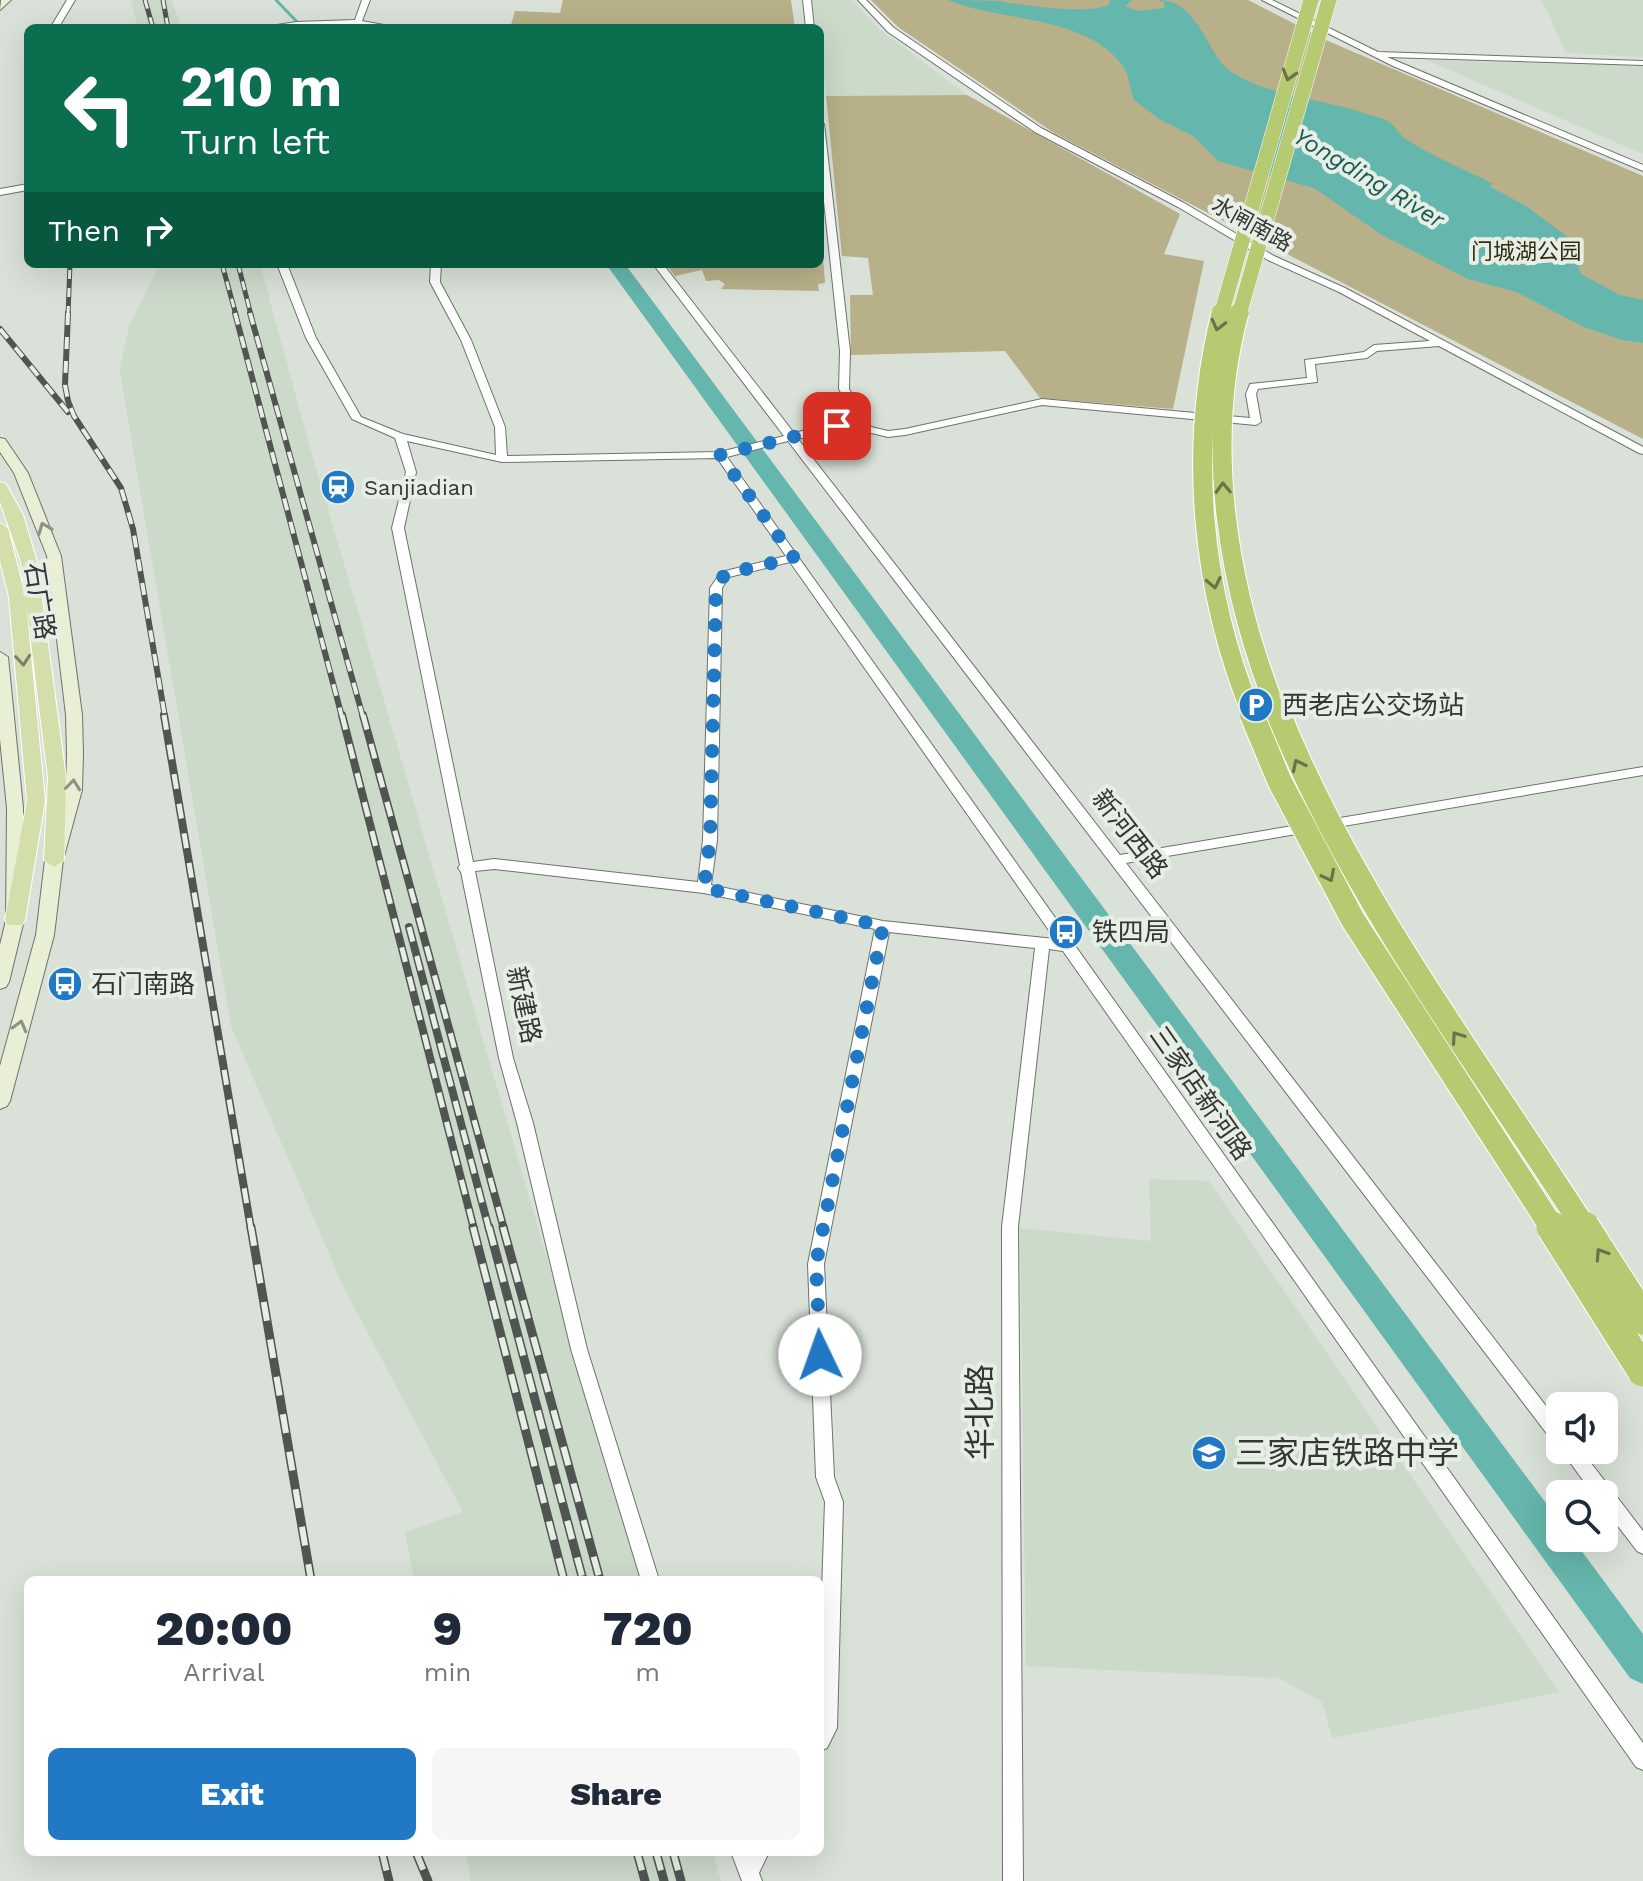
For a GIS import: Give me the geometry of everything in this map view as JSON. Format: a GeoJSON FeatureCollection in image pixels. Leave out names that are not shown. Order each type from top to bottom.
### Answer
{"type":"FeatureCollection","features":[{"type":"Feature","properties":{"kind":"highway"},"geometry":{"type":"LineString","coordinates":[[1311,0],[1224,303],[1203,403],[1201,461],[1204,507],[1209,559],[1220,609],[1236,671],[1257,728],[1284,789],[1338,892],[1393,984],[1473,1103],[1643,1371]]}},
{"type":"Feature","properties":{"kind":"highway"},"geometry":{"type":"LineString","coordinates":[[1329,0],[1242,305],[1222,404],[1224,507],[1239,597],[1280,728],[1361,888],[1416,977],[1643,1319]]}},
{"type":"Feature","properties":{"kind":"main road"},"geometry":{"type":"LineString","coordinates":[[0,7],[6,0]]}},
{"type":"Feature","properties":{"kind":"main road"},"geometry":{"type":"LineString","coordinates":[[0,442],[21,473],[54,556],[74,715],[75,754],[74,790],[54,860],[45,935],[0,1099]]}},
{"type":"Feature","properties":{"kind":"main road","name":"石广路"},"geometry":{"type":"LineString","coordinates":[[0,487],[15,515],[29,562],[57,778],[54,860]]}},
{"type":"Feature","properties":{"kind":"main road","name":"石广路"},"geometry":{"type":"LineString","coordinates":[[0,528],[17,597],[36,801],[15,920]]}},
{"type":"Feature","properties":{"kind":"main road"},"geometry":{"type":"LineString","coordinates":[[0,657],[3,728],[15,808],[15,920],[0,982]]}},
{"type":"Feature","properties":{"kind":"street"},"geometry":{"type":"LineString","coordinates":[[57,24],[71,0]]}},
{"type":"Feature","properties":{"kind":"street"},"geometry":{"type":"LineString","coordinates":[[358,22],[366,0]]}},
{"type":"Feature","properties":{"kind":"street"},"geometry":{"type":"LineString","coordinates":[[807,0],[810,24]]}},
{"type":"Feature","properties":{"kind":"street","name":"水闸南路"},"geometry":{"type":"LineString","coordinates":[[862,0],[891,30],[1038,130],[1181,205],[1271,258],[1342,290],[1643,451]]}},
{"type":"Feature","properties":{"kind":"street"},"geometry":{"type":"LineString","coordinates":[[1266,0],[1373,54],[1643,168]]}},
{"type":"Feature","properties":{"kind":"street"},"geometry":{"type":"LineString","coordinates":[[293,24],[307,21],[371,24]]}},
{"type":"Feature","properties":{"kind":"street"},"geometry":{"type":"LineString","coordinates":[[1373,54],[1643,63]]}},
{"type":"Feature","properties":{"kind":"street"},"geometry":{"type":"LineString","coordinates":[[824,160],[845,351],[844,389],[867,429],[888,434],[1042,402],[1256,422],[1251,394],[1254,386],[1313,380],[1309,362],[1367,355],[1374,348],[1440,343]]}},
{"type":"Feature","properties":{"kind":"street"},"geometry":{"type":"LineString","coordinates":[[0,192],[24,188]]}},
{"type":"Feature","properties":{"kind":"street"},"geometry":{"type":"LineString","coordinates":[[284,268],[311,338],[357,419],[400,436],[502,459],[720,455],[860,420]]}},
{"type":"Feature","properties":{"kind":"street"},"geometry":{"type":"LineString","coordinates":[[436,268],[435,282],[466,340],[500,427],[502,459]]}},
{"type":"Feature","properties":{"kind":"street","name":"新河西路"},"geometry":{"type":"LineString","coordinates":[[661,268],[1546,1419]]}},
{"type":"Feature","properties":{"kind":"street","name":"新建路"},"geometry":{"type":"LineString","coordinates":[[400,436],[411,472],[398,528],[506,1058],[525,1123],[579,1349],[649,1576]]}},
{"type":"Feature","properties":{"kind":"street","name":"三家店新河路"},"geometry":{"type":"LineString","coordinates":[[720,455],[1643,1760]]}},
{"type":"Feature","properties":{"kind":"street"},"geometry":{"type":"LineString","coordinates":[[704,888],[710,840],[716,588],[725,574],[794,558]]}},
{"type":"Feature","properties":{"kind":"street"},"geometry":{"type":"LineString","coordinates":[[1117,860],[1643,771]]}},
{"type":"Feature","properties":{"kind":"street"},"geometry":{"type":"LineString","coordinates":[[465,868],[494,864],[704,888],[883,926],[1068,946]]}},
{"type":"Feature","properties":{"kind":"street"},"geometry":{"type":"LineString","coordinates":[[824,1734],[827,1728],[834,1502],[825,1477],[816,1264],[883,926]]}},
{"type":"Feature","properties":{"kind":"street","name":"华北路"},"geometry":{"type":"LineString","coordinates":[[1013,1881],[1010,1227],[1042,945]]}},
{"type":"Feature","properties":{"kind":"street"},"geometry":{"type":"LineString","coordinates":[[1581,1464],[1593,1480]]}},
{"type":"Feature","properties":{"kind":"street"},"geometry":{"type":"LineString","coordinates":[[1618,1512],[1643,1545]]}},
{"type":"Feature","properties":{"kind":"shaded area"},"geometry":{"type":"Polygon","coordinates":[[[131,0],[172,0],[180,24],[137,24],[131,0]]]}},
{"type":"Feature","properties":{"kind":"shaded area"},"geometry":{"type":"Polygon","coordinates":[[[812,0],[852,0],[879,29],[967,95],[826,96],[824,24],[815,24],[812,0]]]}},
{"type":"Feature","properties":{"kind":"shaded area"},"geometry":{"type":"Polygon","coordinates":[[[1542,0],[1643,0],[1643,57],[1566,53],[1542,0]]]}},
{"type":"Feature","properties":{"kind":"shaded area"},"geometry":{"type":"Polygon","coordinates":[[[1426,60],[1643,66],[1643,154],[1426,60]]]}},
{"type":"Feature","properties":{"kind":"shaded area"},"geometry":{"type":"Polygon","coordinates":[[[158,268],[261,268],[307,437],[640,1576],[413,1576],[405,1532],[463,1512],[343,1286],[231,1026],[120,369],[129,326],[158,268]]]}},
{"type":"Feature","properties":{"kind":"shaded area","name":"三家店铁路中学"},"geometry":{"type":"Polygon","coordinates":[[[1149,1179],[1209,1181],[1559,1692],[1332,1738],[1322,1702],[1279,1678],[1026,1666],[1020,1228],[1151,1241],[1149,1179]]]}},
{"type":"Feature","properties":{"kind":"shaded area"},"geometry":{"type":"Polygon","coordinates":[[[467,1856],[714,1856],[721,1881],[471,1881],[467,1856]]]}},
{"type":"Feature","properties":{"kind":"green space"},"geometry":{"type":"Polygon","coordinates":[[[563,0],[791,0],[794,24],[511,24],[515,11],[560,13],[563,0]]]}},
{"type":"Feature","properties":{"kind":"green space","name":"门城湖公园"},"geometry":{"type":"Polygon","coordinates":[[[871,0],[1248,0],[1328,41],[1643,176],[1643,439],[1054,133],[898,27],[871,0]]]}},
{"type":"Feature","properties":{"kind":"green space"},"geometry":{"type":"Polygon","coordinates":[[[967,95],[1180,214],[1164,254],[1204,261],[1173,409],[1040,398],[1005,351],[851,355],[850,295],[873,295],[868,258],[842,256],[826,96],[967,95]]]}},
{"type":"Feature","properties":{"kind":"green space"},"geometry":{"type":"Polygon","coordinates":[[[669,268],[824,268],[825,283],[818,284],[819,291],[721,289],[725,284],[719,280],[706,281],[702,270],[675,276],[669,268]]]}},
{"type":"Feature","properties":{"kind":"water","name":"Yongding River"},"geometry":{"type":"Polygon","coordinates":[[[948,0],[1085,9],[1109,5],[1110,0],[1132,0],[1125,6],[1137,11],[1164,8],[1165,3],[1158,0],[1172,2],[1194,19],[1216,55],[1233,73],[1281,93],[1384,119],[1416,145],[1493,184],[1489,186],[1526,206],[1569,238],[1581,274],[1620,295],[1643,300],[1643,343],[1622,340],[1584,327],[1516,292],[1468,279],[1382,235],[1314,188],[1218,161],[1193,136],[1159,119],[1134,100],[1122,65],[1106,49],[1087,37],[1065,28],[948,0]]]}},
{"type":"Feature","properties":{"kind":"waterway"},"geometry":{"type":"LineString","coordinates":[[276,0],[299,24]]}},
{"type":"Feature","properties":{"kind":"waterway"},"geometry":{"type":"LineString","coordinates":[[618,268],[1643,1665]]}},
{"type":"Feature","properties":{"kind":"railway"},"geometry":{"type":"LineString","coordinates":[[145,0],[152,24]]}},
{"type":"Feature","properties":{"kind":"railway"},"geometry":{"type":"LineString","coordinates":[[163,0],[167,24]]}},
{"type":"Feature","properties":{"kind":"railway"},"geometry":{"type":"LineString","coordinates":[[68,315],[70,268]]}},
{"type":"Feature","properties":{"kind":"railway"},"geometry":{"type":"LineString","coordinates":[[223,268],[236,315]]}},
{"type":"Feature","properties":{"kind":"railway"},"geometry":{"type":"LineString","coordinates":[[239,268],[251,315]]}},
{"type":"Feature","properties":{"kind":"railway"},"geometry":{"type":"LineString","coordinates":[[68,313],[65,385],[68,401],[74,416],[121,488],[133,529],[165,717]]}},
{"type":"Feature","properties":{"kind":"railway"},"geometry":{"type":"LineString","coordinates":[[235,313],[342,717]]}},
{"type":"Feature","properties":{"kind":"railway"},"geometry":{"type":"LineString","coordinates":[[250,313],[363,717]]}},
{"type":"Feature","properties":{"kind":"railway"},"geometry":{"type":"LineString","coordinates":[[0,329],[68,412]]}},
{"type":"Feature","properties":{"kind":"railway"},"geometry":{"type":"LineString","coordinates":[[164,715],[251,1229]]}},
{"type":"Feature","properties":{"kind":"railway"},"geometry":{"type":"LineString","coordinates":[[342,715],[474,1229]]}},
{"type":"Feature","properties":{"kind":"railway"},"geometry":{"type":"LineString","coordinates":[[363,715],[504,1229]]}},
{"type":"Feature","properties":{"kind":"railway"},"geometry":{"type":"LineString","coordinates":[[409,927],[489,1229]]}},
{"type":"Feature","properties":{"kind":"railway"},"geometry":{"type":"LineString","coordinates":[[251,1227],[310,1576]]}},
{"type":"Feature","properties":{"kind":"railway"},"geometry":{"type":"LineString","coordinates":[[473,1227],[563,1576]]}},
{"type":"Feature","properties":{"kind":"railway"},"geometry":{"type":"LineString","coordinates":[[489,1227],[582,1576]]}},
{"type":"Feature","properties":{"kind":"railway"},"geometry":{"type":"LineString","coordinates":[[503,1227],[599,1576]]}},
{"type":"Feature","properties":{"kind":"railway"},"geometry":{"type":"LineString","coordinates":[[383,1856],[389,1881]]}},
{"type":"Feature","properties":{"kind":"railway"},"geometry":{"type":"LineString","coordinates":[[418,1856],[428,1881]]}},
{"type":"Feature","properties":{"kind":"railway"},"geometry":{"type":"LineString","coordinates":[[638,1856],[645,1881]]}},
{"type":"Feature","properties":{"kind":"railway"},"geometry":{"type":"LineString","coordinates":[[657,1856],[664,1881]]}},
{"type":"Feature","properties":{"kind":"railway"},"geometry":{"type":"LineString","coordinates":[[674,1856],[681,1881]]}},
{"type":"Feature","properties":{"kind":"place","name":"Sanjiadian"},"geometry":{"type":"Point","coordinates":[338,487]}},
{"type":"Feature","properties":{"kind":"place","name":"西老店公交场站"},"geometry":{"type":"Point","coordinates":[1256,705]}},
{"type":"Feature","properties":{"kind":"place","name":"铁四局"},"geometry":{"type":"Point","coordinates":[1066,932]}},
{"type":"Feature","properties":{"kind":"place","name":"石门南路"},"geometry":{"type":"Point","coordinates":[65,984]}},
{"type":"Feature","properties":{"kind":"place","name":"三家店铁路中学"},"geometry":{"type":"Point","coordinates":[1209,1453]}},
{"type":"Feature","properties":{"kind":"route"},"geometry":{"type":"LineString","coordinates":[[820,1355],[816,1264],[883,926],[713,893],[704,888],[710,840],[716,588],[725,574],[794,558],[720,455],[837,426]]}}]}
